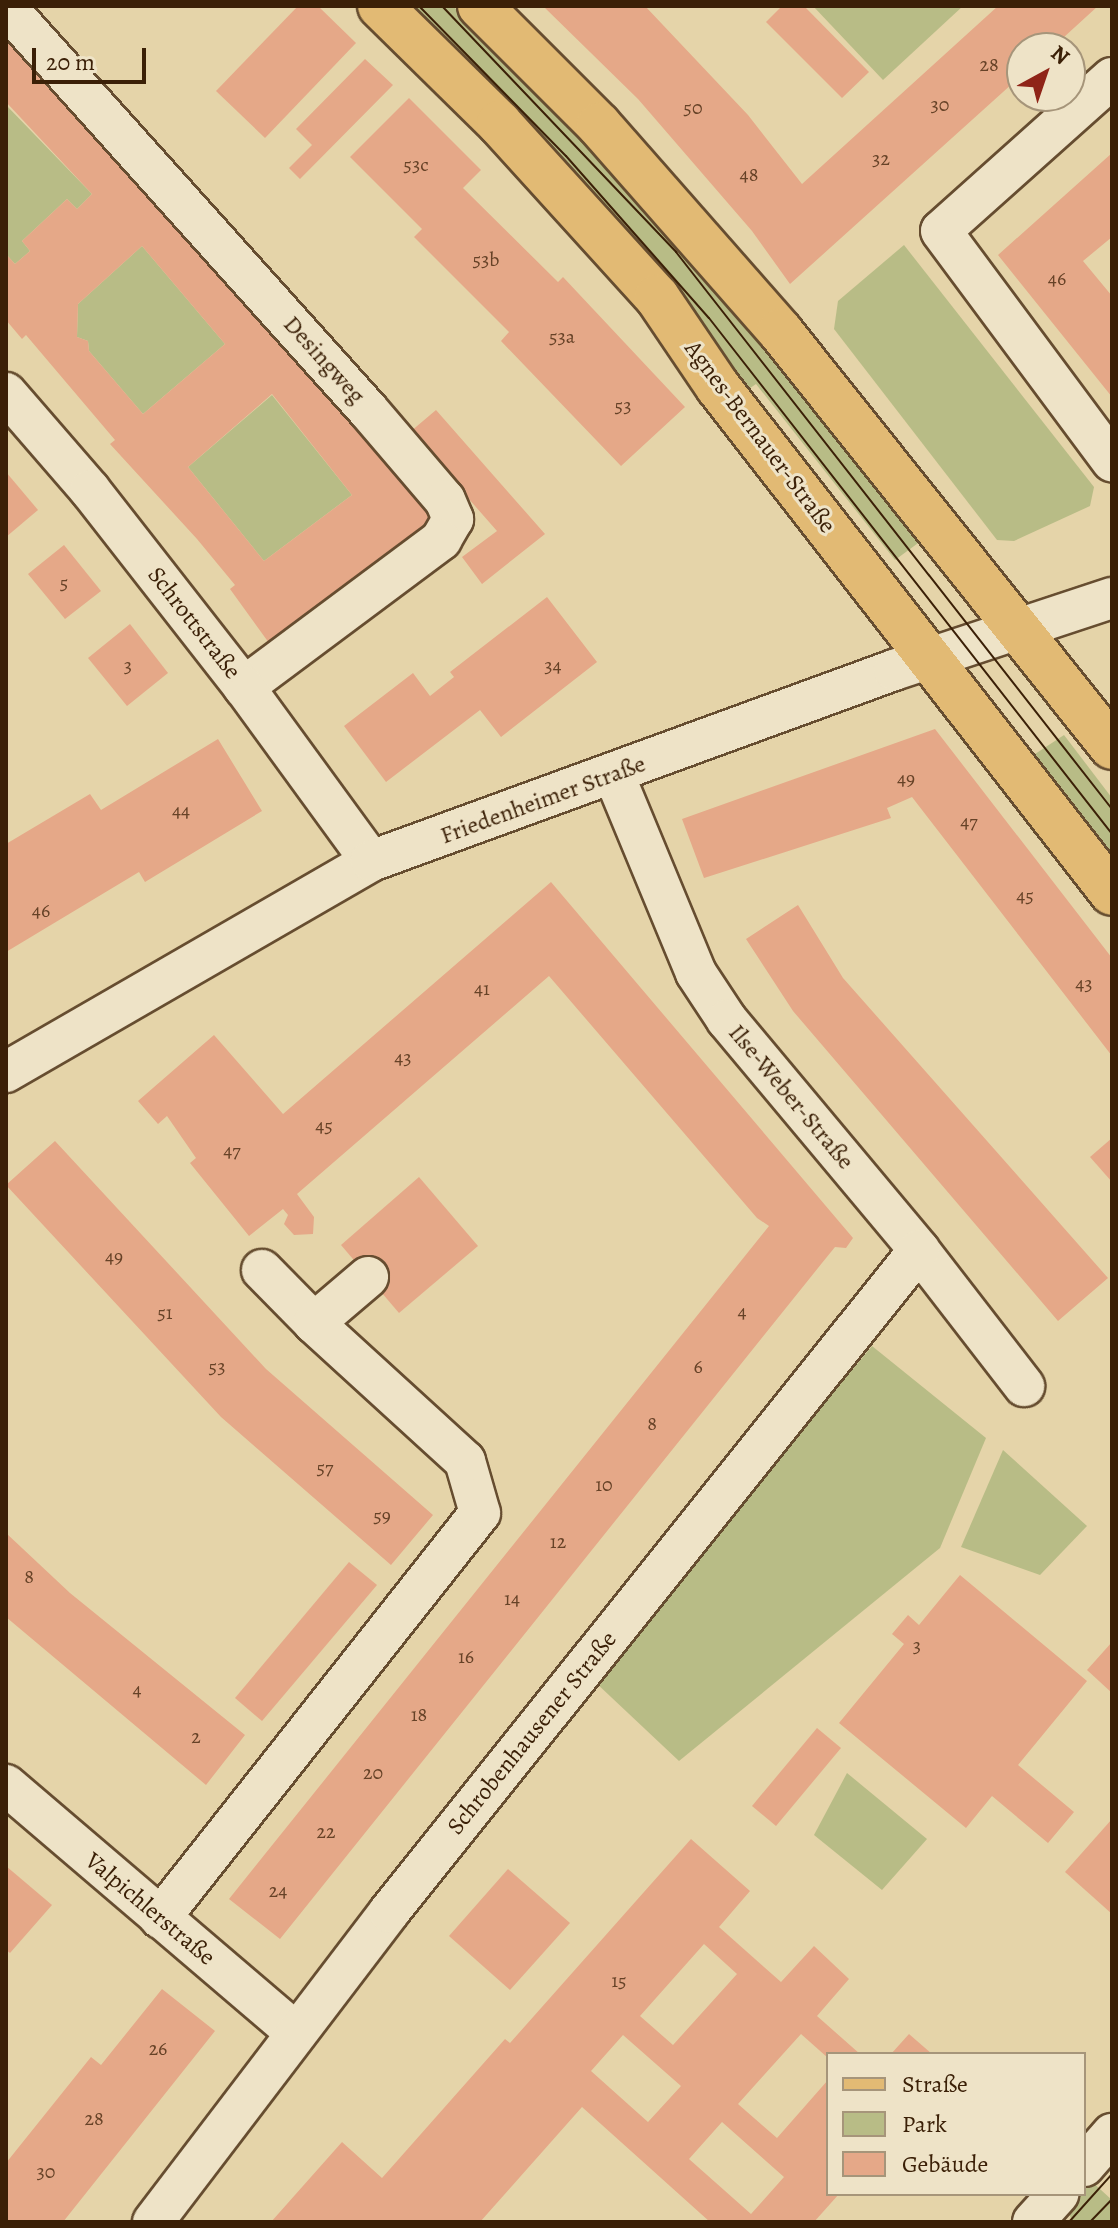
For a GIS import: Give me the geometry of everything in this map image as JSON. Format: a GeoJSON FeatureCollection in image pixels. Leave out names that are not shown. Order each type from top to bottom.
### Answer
{"type":"FeatureCollection","features":[{"type":"Feature","properties":{"kind":"main road","name":"Agnes-Bernauer-Straße"},"geometry":{"type":"LineString","coordinates":[[380,6],[499,123],[657,297],[718,387],[1112,893]]}},
{"type":"Feature","properties":{"kind":"main road"},"geometry":{"type":"LineString","coordinates":[[480,6],[599,125],[770,320],[1112,747]]}},
{"type":"Feature","properties":{"kind":"street","name":"Desingweg"},"geometry":{"type":"LineString","coordinates":[[6,7],[368,410],[445,500],[453,519],[441,540],[244,687]]}},
{"type":"Feature","properties":{"kind":"street"},"geometry":{"type":"LineString","coordinates":[[1112,78],[941,231],[1112,461]]}},
{"type":"Feature","properties":{"kind":"street","name":"Schrottstraße"},"geometry":{"type":"LineString","coordinates":[[6,393],[244,687],[371,861]]}},
{"type":"Feature","properties":{"kind":"street","name":"Friedenheimer Straße"},"geometry":{"type":"LineString","coordinates":[[6,1072],[371,861],[931,658],[1021,632],[1112,598]]}},
{"type":"Feature","properties":{"kind":"street","name":"Ilse-Weber-Straße"},"geometry":{"type":"LineString","coordinates":[[614,775],[696,973],[736,1031],[919,1250],[1024,1386]]}},
{"type":"Feature","properties":{"kind":"street","name":"Schrobenhausener Straße"},"geometry":{"type":"LineString","coordinates":[[153,2222],[295,2032],[919,1250]]}},
{"type":"Feature","properties":{"kind":"street"},"geometry":{"type":"LineString","coordinates":[[160,1918],[480,1513],[465,1461],[314,1323],[262,1270]]}},
{"type":"Feature","properties":{"kind":"street"},"geometry":{"type":"LineString","coordinates":[[314,1323],[368,1277]]}},
{"type":"Feature","properties":{"kind":"street","name":"Valpichlerstraße"},"geometry":{"type":"LineString","coordinates":[[6,1785],[295,2032]]}},
{"type":"Feature","properties":{"kind":"street"},"geometry":{"type":"LineString","coordinates":[[1086,2164],[1112,2134]]}},
{"type":"Feature","properties":{"kind":"street"},"geometry":{"type":"LineString","coordinates":[[1033,2222],[1056,2196]]}},
{"type":"Feature","properties":{"kind":"green space"},"geometry":{"type":"Polygon","coordinates":[[[405,6],[453,6],[512,65],[619,176],[925,538],[895,560],[756,384],[743,393],[405,6]]]}},
{"type":"Feature","properties":{"kind":"green space"},"geometry":{"type":"Polygon","coordinates":[[[813,6],[963,6],[883,80],[813,6]]]}},
{"type":"Feature","properties":{"kind":"green space"},"geometry":{"type":"Polygon","coordinates":[[[6,105],[92,194],[77,209],[67,199],[22,241],[30,251],[15,264],[6,254],[6,105]]]}},
{"type":"Feature","properties":{"kind":"green space"},"geometry":{"type":"Polygon","coordinates":[[[904,245],[1094,487],[1090,506],[1014,541],[997,540],[834,329],[838,301],[904,245]]]}},
{"type":"Feature","properties":{"kind":"green space"},"geometry":{"type":"Polygon","coordinates":[[[142,246],[225,344],[143,414],[89,351],[88,341],[77,337],[78,304],[142,246]]]}},
{"type":"Feature","properties":{"kind":"green space"},"geometry":{"type":"Polygon","coordinates":[[[272,395],[352,495],[264,561],[188,467],[272,395]]]}},
{"type":"Feature","properties":{"kind":"green space"},"geometry":{"type":"Polygon","coordinates":[[[1064,735],[1112,798],[1112,855],[1029,758],[1064,735]]]}},
{"type":"Feature","properties":{"kind":"green space"},"geometry":{"type":"Polygon","coordinates":[[[872,1346],[986,1438],[940,1548],[679,1761],[594,1681],[872,1346]]]}},
{"type":"Feature","properties":{"kind":"green space"},"geometry":{"type":"Polygon","coordinates":[[[1003,1450],[1087,1526],[1040,1575],[961,1547],[1003,1450]]]}},
{"type":"Feature","properties":{"kind":"green space"},"geometry":{"type":"Polygon","coordinates":[[[847,1773],[927,1839],[882,1890],[814,1835],[847,1773]]]}},
{"type":"Feature","properties":{"kind":"green space"},"geometry":{"type":"Polygon","coordinates":[[[1089,2179],[1112,2200],[1112,2222],[1073,2222],[1068,2212],[1078,2196],[1086,2196],[1089,2179]]]}},
{"type":"Feature","properties":{"kind":"building"},"geometry":{"type":"Polygon","coordinates":[[[298,6],[318,6],[356,43],[265,138],[216,91],[298,6]]]}},
{"type":"Feature","properties":{"kind":"building"},"geometry":{"type":"Polygon","coordinates":[[[543,6],[645,6],[748,115],[802,184],[998,6],[1098,6],[1070,32],[1006,32],[1006,89],[790,284],[752,231],[638,99],[543,6]]]}},
{"type":"Feature","properties":{"kind":"building"},"geometry":{"type":"Polygon","coordinates":[[[782,6],[804,6],[869,72],[842,98],[766,22],[782,6]]]}},
{"type":"Feature","properties":{"kind":"building"},"geometry":{"type":"Polygon","coordinates":[[[6,38],[438,517],[269,643],[230,589],[235,585],[110,444],[115,440],[26,335],[22,339],[6,320],[6,254],[15,264],[30,251],[22,241],[67,199],[77,209],[92,194],[6,102],[6,38]],[[142,246],[78,304],[77,337],[88,341],[89,351],[143,414],[225,344],[142,246]],[[272,394],[188,467],[264,561],[352,495],[272,394]]]}},
{"type":"Feature","properties":{"kind":"building"},"geometry":{"type":"Polygon","coordinates":[[[365,59],[393,85],[300,179],[289,168],[312,145],[296,129],[365,59]]]}},
{"type":"Feature","properties":{"kind":"building"},"geometry":{"type":"Polygon","coordinates":[[[409,98],[481,170],[463,188],[558,282],[563,277],[685,407],[621,466],[501,341],[509,332],[414,237],[422,229],[350,157],[409,98]]]}},
{"type":"Feature","properties":{"kind":"building"},"geometry":{"type":"Polygon","coordinates":[[[1112,153],[1112,237],[1083,261],[1112,296],[1112,397],[998,255],[1112,153]]]}},
{"type":"Feature","properties":{"kind":"building"},"geometry":{"type":"Polygon","coordinates":[[[436,410],[545,534],[482,584],[462,557],[497,531],[410,432],[436,410]]]}},
{"type":"Feature","properties":{"kind":"building"},"geometry":{"type":"Polygon","coordinates":[[[6,472],[38,510],[6,537],[6,472]]]}},
{"type":"Feature","properties":{"kind":"building"},"geometry":{"type":"Polygon","coordinates":[[[64,545],[101,591],[65,619],[28,574],[64,545]]]}},
{"type":"Feature","properties":{"kind":"building"},"geometry":{"type":"Polygon","coordinates":[[[547,597],[597,662],[501,737],[480,710],[386,782],[344,726],[413,673],[430,696],[454,677],[450,672],[547,597]]]}},
{"type":"Feature","properties":{"kind":"building"},"geometry":{"type":"Polygon","coordinates":[[[130,624],[168,673],[127,706],[88,658],[130,624]]]}},
{"type":"Feature","properties":{"kind":"building"},"geometry":{"type":"Polygon","coordinates":[[[935,729],[1112,958],[1112,1056],[912,797],[887,808],[891,818],[704,878],[682,819],[935,729]]]}},
{"type":"Feature","properties":{"kind":"building"},"geometry":{"type":"Polygon","coordinates":[[[218,739],[262,811],[145,882],[139,872],[6,952],[6,844],[90,794],[101,810],[218,739]]]}},
{"type":"Feature","properties":{"kind":"building"},"geometry":{"type":"Polygon","coordinates":[[[551,882],[853,1238],[846,1248],[835,1247],[280,1939],[229,1899],[769,1226],[757,1218],[549,976],[297,1194],[314,1217],[313,1234],[294,1235],[284,1224],[288,1215],[283,1209],[249,1236],[190,1163],[196,1158],[167,1116],[158,1124],[138,1101],[214,1035],[283,1114],[551,882]]]}},
{"type":"Feature","properties":{"kind":"building"},"geometry":{"type":"Polygon","coordinates":[[[798,905],[843,978],[1108,1278],[1058,1321],[793,1011],[746,939],[798,905]]]}},
{"type":"Feature","properties":{"kind":"building"},"geometry":{"type":"Polygon","coordinates":[[[1112,1138],[1112,1182],[1090,1157],[1112,1138]]]}},
{"type":"Feature","properties":{"kind":"building"},"geometry":{"type":"Polygon","coordinates":[[[55,1141],[266,1369],[433,1515],[391,1565],[221,1417],[6,1185],[55,1141]]]}},
{"type":"Feature","properties":{"kind":"building"},"geometry":{"type":"Polygon","coordinates":[[[419,1177],[478,1246],[399,1313],[341,1245],[419,1177]]]}},
{"type":"Feature","properties":{"kind":"building"},"geometry":{"type":"Polygon","coordinates":[[[6,1533],[70,1593],[245,1735],[206,1785],[6,1617],[6,1533]]]}},
{"type":"Feature","properties":{"kind":"building"},"geometry":{"type":"Polygon","coordinates":[[[349,1562],[377,1585],[262,1721],[235,1698],[349,1562]]]}},
{"type":"Feature","properties":{"kind":"building"},"geometry":{"type":"Polygon","coordinates":[[[960,1575],[1087,1681],[1018,1765],[1074,1812],[1048,1843],[992,1796],[966,1828],[839,1723],[904,1644],[892,1634],[908,1615],[919,1625],[960,1575]]]}},
{"type":"Feature","properties":{"kind":"building"},"geometry":{"type":"Polygon","coordinates":[[[1112,1642],[1112,1693],[1087,1670],[1112,1642]]]}},
{"type":"Feature","properties":{"kind":"building"},"geometry":{"type":"Polygon","coordinates":[[[817,1728],[841,1748],[776,1826],[752,1806],[817,1728]]]}},
{"type":"Feature","properties":{"kind":"building"},"geometry":{"type":"Polygon","coordinates":[[[1112,1819],[1112,1914],[1065,1872],[1112,1819]]]}},
{"type":"Feature","properties":{"kind":"building"},"geometry":{"type":"Polygon","coordinates":[[[691,1839],[750,1891],[719,1927],[781,1982],[814,1946],[849,1979],[817,2016],[858,2052],[826,2052],[826,2056],[801,2034],[738,2104],[777,2138],[826,2082],[826,2196],[837,2196],[814,2222],[710,2222],[582,2107],[480,2222],[271,2222],[342,2142],[382,2178],[505,2039],[510,2043],[691,1839]],[[704,1944],[640,2016],[673,2045],[737,1974],[704,1944]],[[623,2035],[591,2071],[648,2122],[681,2086],[623,2035]],[[722,2122],[689,2159],[751,2214],[784,2177],[722,2122]]]}},
{"type":"Feature","properties":{"kind":"building"},"geometry":{"type":"Polygon","coordinates":[[[6,1866],[52,1905],[10,1953],[6,1950],[6,1866]]]}},
{"type":"Feature","properties":{"kind":"building"},"geometry":{"type":"Polygon","coordinates":[[[508,1869],[570,1923],[510,1990],[449,1936],[508,1869]]]}},
{"type":"Feature","properties":{"kind":"building"},"geometry":{"type":"Polygon","coordinates":[[[162,1989],[215,2031],[63,2222],[6,2222],[6,2163],[91,2057],[101,2065],[162,1989]]]}},
{"type":"Feature","properties":{"kind":"building"},"geometry":{"type":"Polygon","coordinates":[[[909,2034],[930,2052],[893,2052],[909,2034]]]}},
{"type":"Feature","properties":{"kind":"tram line"},"geometry":{"type":"LineString","coordinates":[[419,6],[566,156],[709,318],[1112,834]]}},
{"type":"Feature","properties":{"kind":"tram line"},"geometry":{"type":"LineString","coordinates":[[442,6],[676,252],[1112,809]]}},
{"type":"Feature","properties":{"kind":"tram line"},"geometry":{"type":"LineString","coordinates":[[1069,2222],[1112,2174]]}},
{"type":"Feature","properties":{"kind":"tram line"},"geometry":{"type":"LineString","coordinates":[[1090,2222],[1112,2199]]}}]}
